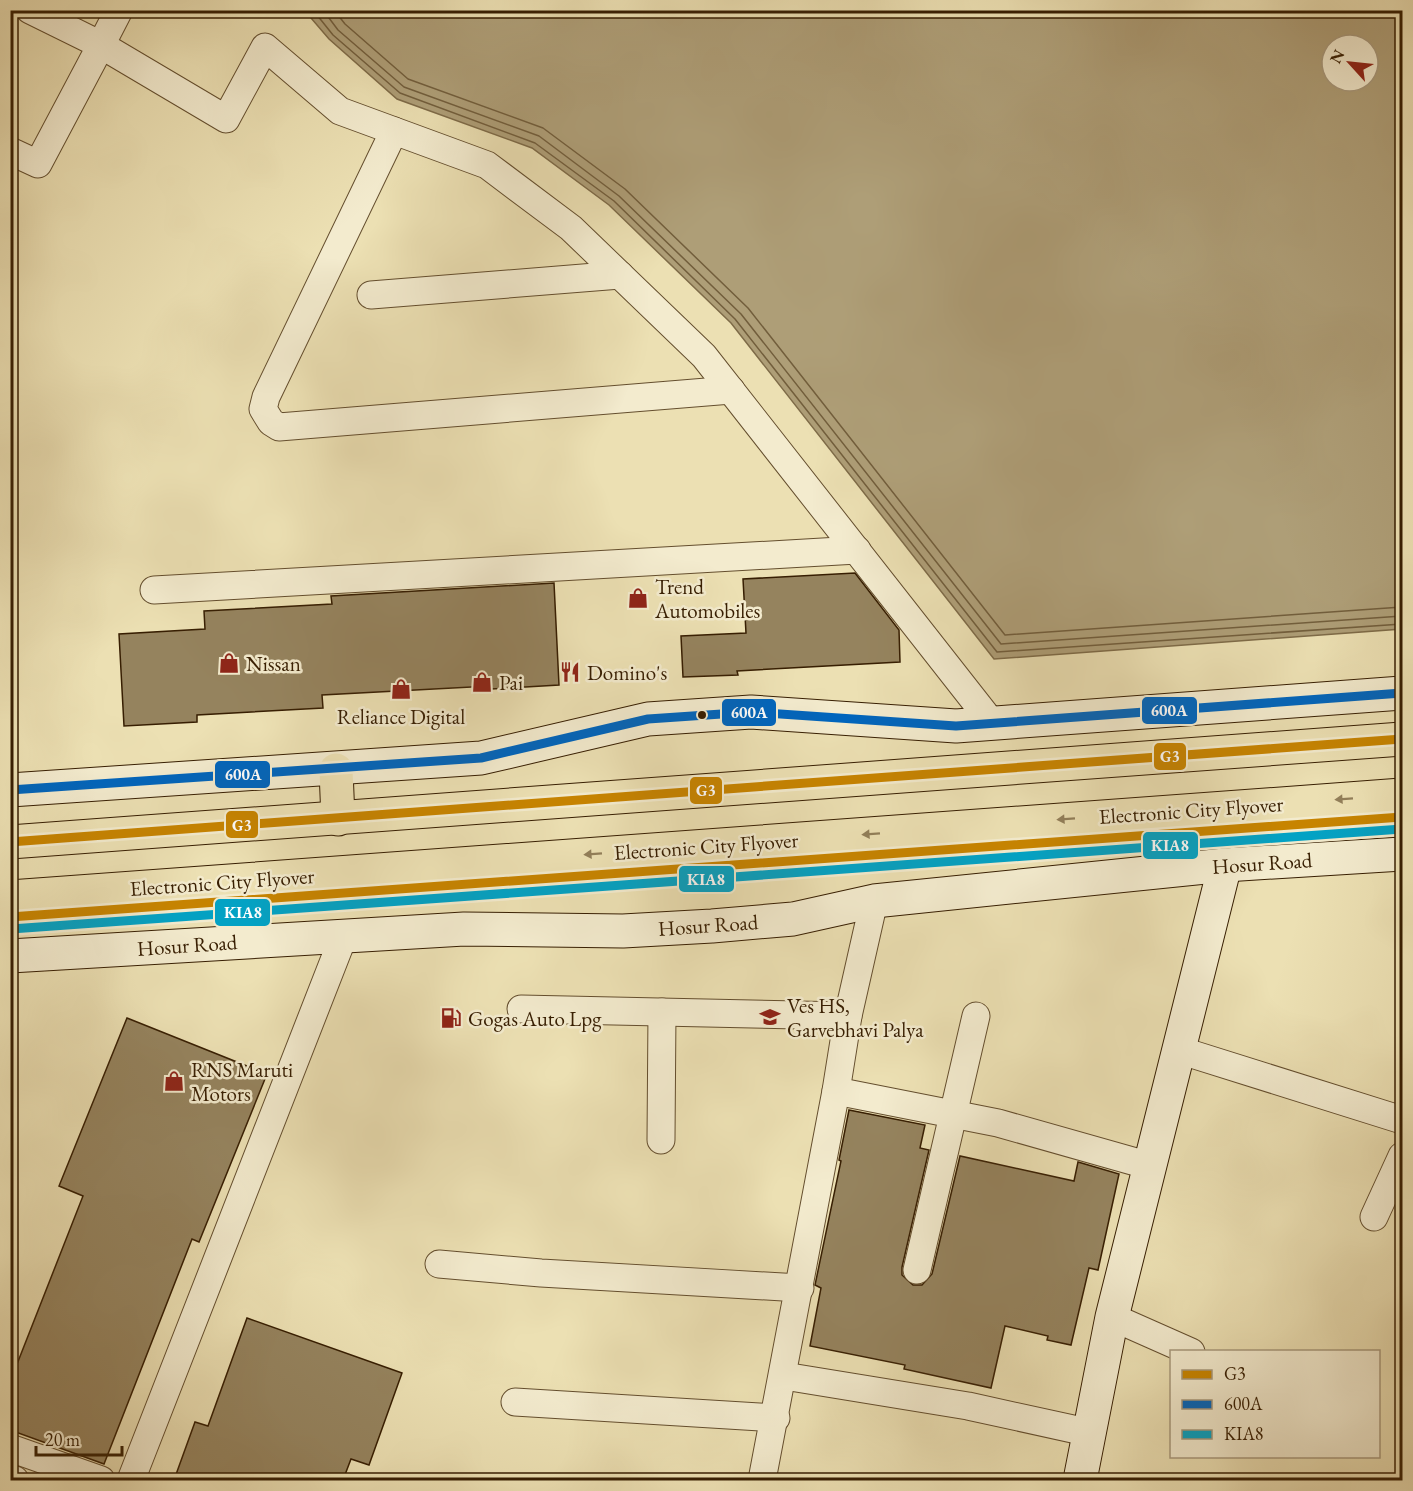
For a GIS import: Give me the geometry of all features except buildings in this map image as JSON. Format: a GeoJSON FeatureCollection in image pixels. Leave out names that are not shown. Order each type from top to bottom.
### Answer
{"type":"FeatureCollection","features":[{"type":"Feature","properties":{"kind":"highway"},"geometry":{"type":"LineString","coordinates":[[10,842],[1402,739]]}},
{"type":"Feature","properties":{"kind":"highway","name":"Electronic City Flyover"},"geometry":{"type":"LineString","coordinates":[[10,861],[1402,761]]}},
{"type":"Feature","properties":{"kind":"highway"},"geometry":{"type":"LineString","coordinates":[[336,770],[338,819]]}},
{"type":"Feature","properties":{"kind":"highway","name":"Electronic City Flyover"},"geometry":{"type":"LineString","coordinates":[[10,897],[1402,795]]}},
{"type":"Feature","properties":{"kind":"highway","name":"Hosur Road"},"geometry":{"type":"LineString","coordinates":[[10,917],[1402,817]]}},
{"type":"Feature","properties":{"kind":"street"},"geometry":{"type":"LineString","coordinates":[[30,10],[101,45],[226,119],[265,47],[340,111],[487,165],[571,228],[704,356],[992,723]]}},
{"type":"Feature","properties":{"kind":"street"},"geometry":{"type":"LineString","coordinates":[[10,151],[38,164],[119,10]]}},
{"type":"Feature","properties":{"kind":"street"},"geometry":{"type":"LineString","coordinates":[[394,131],[266,397],[263,409],[271,422],[279,427],[731,390]]}},
{"type":"Feature","properties":{"kind":"street"},"geometry":{"type":"LineString","coordinates":[[371,295],[620,275]]}},
{"type":"Feature","properties":{"kind":"street"},"geometry":{"type":"LineString","coordinates":[[153,590],[857,550]]}},
{"type":"Feature","properties":{"kind":"street"},"geometry":{"type":"LineString","coordinates":[[10,790],[336,770],[481,758],[648,719],[751,712],[956,726],[1402,693]]}},
{"type":"Feature","properties":{"kind":"street","name":"Hosur Road"},"geometry":{"type":"LineString","coordinates":[[10,956],[464,928],[623,931],[712,926],[793,920],[874,901],[1226,865],[1402,854]]}},
{"type":"Feature","properties":{"kind":"street"},"geometry":{"type":"LineString","coordinates":[[1080,1480],[1112,1317],[1226,865]]}},
{"type":"Feature","properties":{"kind":"street"},"geometry":{"type":"LineString","coordinates":[[762,1480],[784,1376],[848,1016],[874,901]]}},
{"type":"Feature","properties":{"kind":"street"},"geometry":{"type":"LineString","coordinates":[[131,1480],[344,935]]}},
{"type":"Feature","properties":{"kind":"street"},"geometry":{"type":"LineString","coordinates":[[520,1009],[848,1016]]}},
{"type":"Feature","properties":{"kind":"street"},"geometry":{"type":"LineString","coordinates":[[661,1140],[662,1012]]}},
{"type":"Feature","properties":{"kind":"street"},"geometry":{"type":"LineString","coordinates":[[917,1270],[976,1016]]}},
{"type":"Feature","properties":{"kind":"street"},"geometry":{"type":"LineString","coordinates":[[1179,1050],[1402,1120]]}},
{"type":"Feature","properties":{"kind":"street"},"geometry":{"type":"LineString","coordinates":[[836,1091],[998,1123],[1150,1166]]}},
{"type":"Feature","properties":{"kind":"street"},"geometry":{"type":"LineString","coordinates":[[1374,1217],[1402,1156]]}},
{"type":"Feature","properties":{"kind":"street"},"geometry":{"type":"LineString","coordinates":[[439,1264],[541,1273],[800,1288]]}},
{"type":"Feature","properties":{"kind":"street"},"geometry":{"type":"LineString","coordinates":[[1112,1317],[1186,1350]]}},
{"type":"Feature","properties":{"kind":"street"},"geometry":{"type":"LineString","coordinates":[[784,1376],[968,1406],[1091,1433]]}},
{"type":"Feature","properties":{"kind":"street"},"geometry":{"type":"LineString","coordinates":[[515,1402],[776,1418]]}},
{"type":"Feature","properties":{"kind":"street"},"geometry":{"type":"LineString","coordinates":[[10,1448],[101,1480]]}},
{"type":"Feature","properties":{"kind":"street"},"geometry":{"type":"LineString","coordinates":[[10,1479],[15,1480]]}},
{"type":"Feature","properties":{"kind":"water"},"geometry":{"type":"Polygon","coordinates":[[[305,11],[1402,11],[1402,629],[994,659],[731,323],[609,205],[532,148],[397,99],[329,39],[305,11]]]}},
{"type":"Feature","properties":{"kind":"transit line","name":"600A"},"geometry":{"type":"LineString","coordinates":[[10,790],[481,758],[648,719],[751,712],[956,726],[1402,693]]}},
{"type":"Feature","properties":{"kind":"transit line","name":"G3"},"geometry":{"type":"LineString","coordinates":[[10,842],[1402,739]]}},
{"type":"Feature","properties":{"kind":"transit line","name":"G3"},"geometry":{"type":"LineString","coordinates":[[10,917],[1402,817]]}},
{"type":"Feature","properties":{"kind":"transit line","name":"KIA8"},"geometry":{"type":"LineString","coordinates":[[11,929],[1402,829]]}},
{"type":"Feature","properties":{"kind":"place","name":"Trend Automobiles"},"geometry":{"type":"Point","coordinates":[638,598]}},
{"type":"Feature","properties":{"kind":"place","name":"Nissan"},"geometry":{"type":"Point","coordinates":[229,663]}},
{"type":"Feature","properties":{"kind":"place","name":"Domino's"},"geometry":{"type":"Point","coordinates":[570,672]}},
{"type":"Feature","properties":{"kind":"place","name":"Pai"},"geometry":{"type":"Point","coordinates":[482,682]}},
{"type":"Feature","properties":{"kind":"place","name":"Reliance Digital"},"geometry":{"type":"Point","coordinates":[401,689]}},
{"type":"Feature","properties":{"kind":"place","name":"Ves HS, Garvebhavi Palya"},"geometry":{"type":"Point","coordinates":[770,1017]}},
{"type":"Feature","properties":{"kind":"place","name":"Gogas Auto Lpg"},"geometry":{"type":"Point","coordinates":[451,1018]}},
{"type":"Feature","properties":{"kind":"place","name":"RNS Maruti Motors"},"geometry":{"type":"Point","coordinates":[174,1081]}}]}
